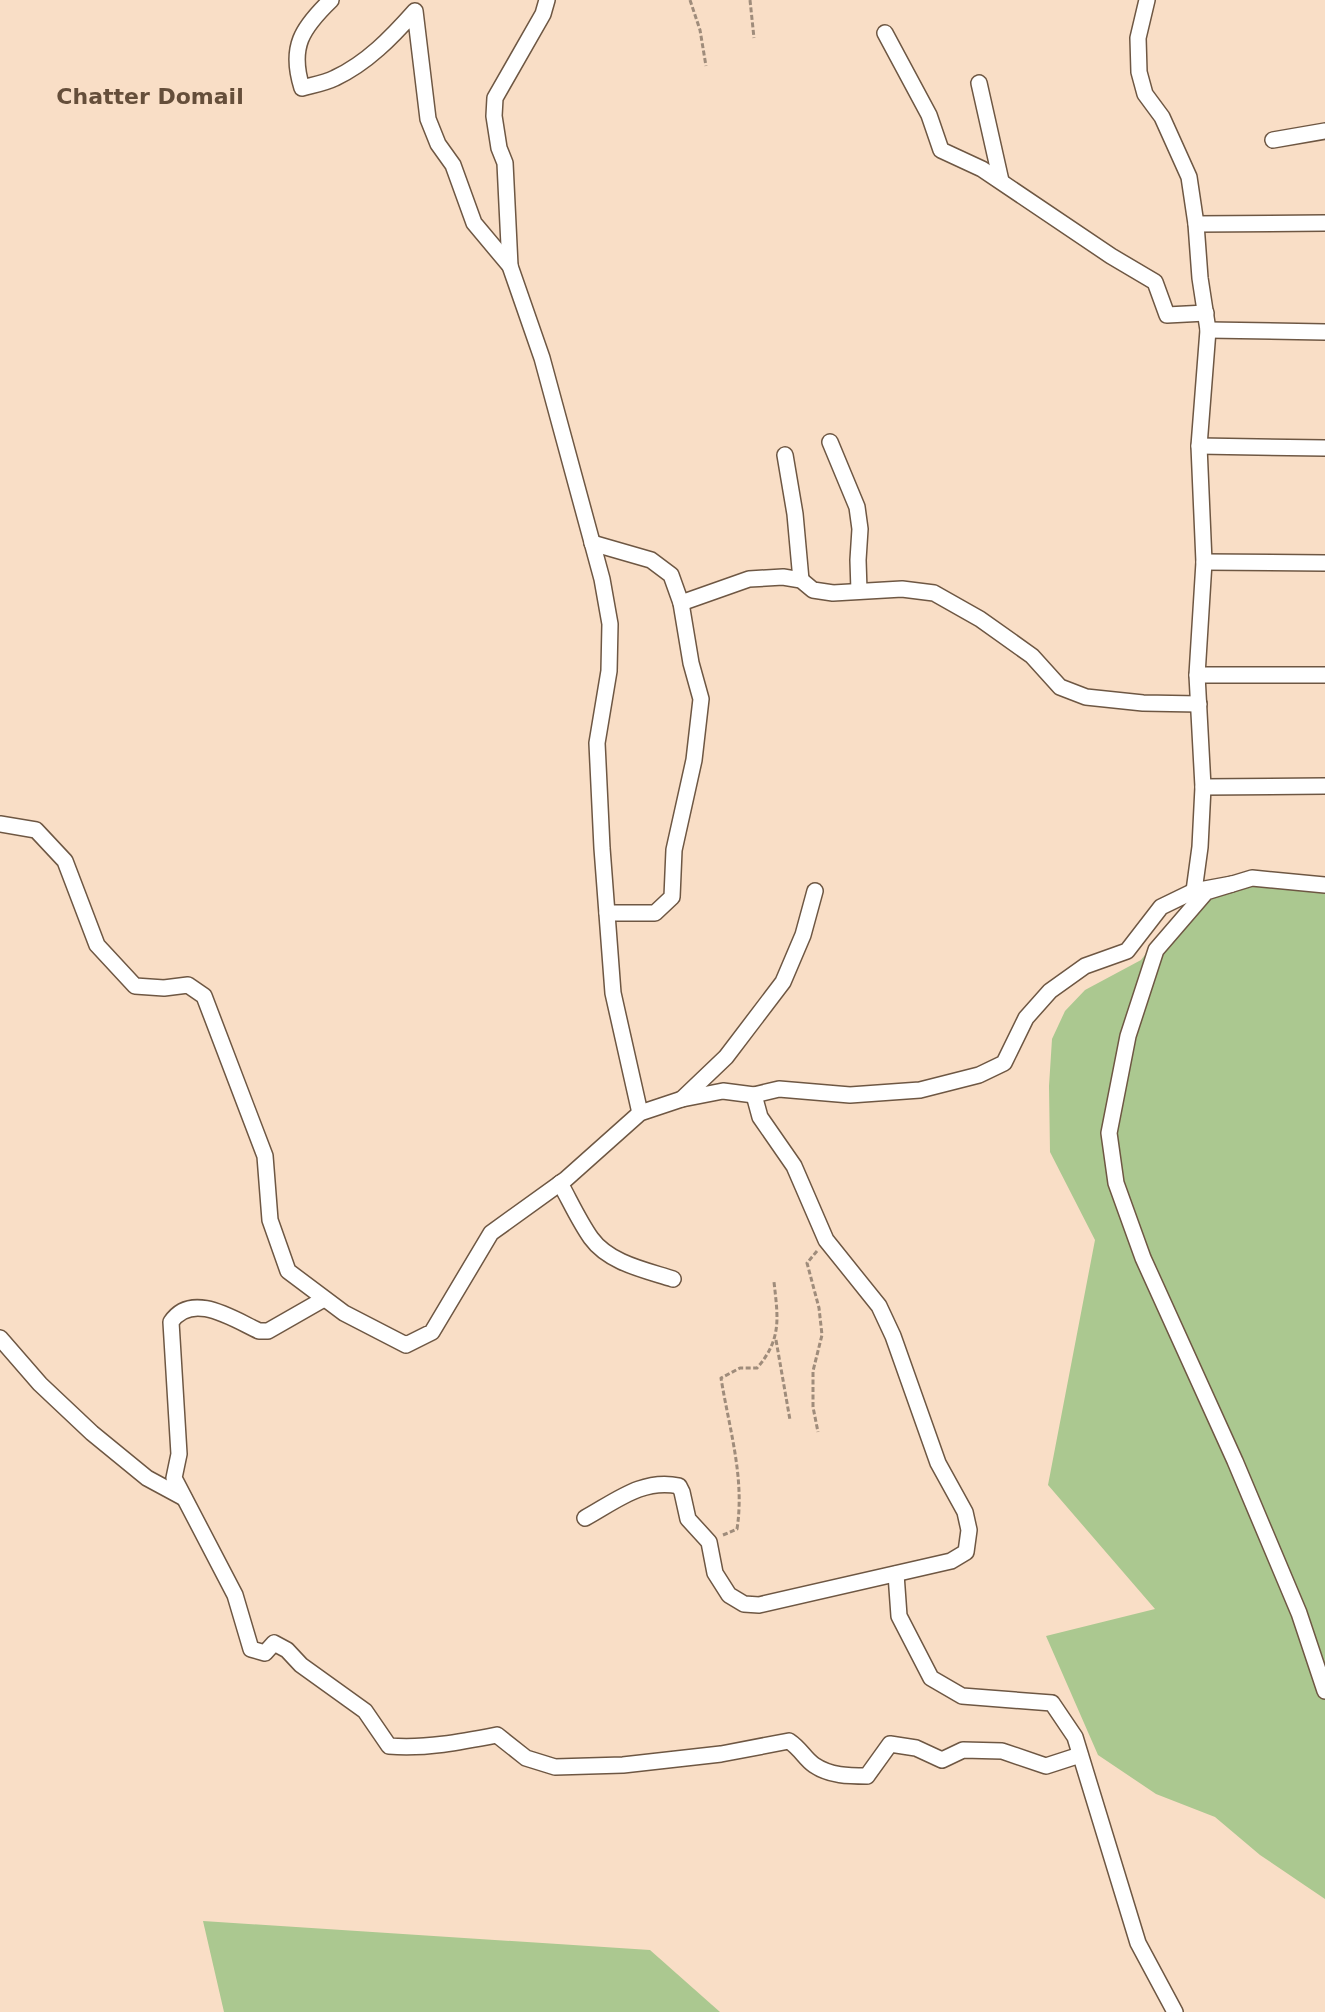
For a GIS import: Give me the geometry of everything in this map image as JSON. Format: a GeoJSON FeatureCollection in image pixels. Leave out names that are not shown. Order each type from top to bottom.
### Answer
{"type":"FeatureCollection","features":[{"type":"Feature","properties":{"kind":"street"},"geometry":{"type":"LineString","coordinates":[[331,0],[300,37],[296,68],[302,88],[335,78],[368,58],[391,39],[415,11],[428,119],[438,144],[453,166],[474,223],[510,266]]}},
{"type":"Feature","properties":{"kind":"street"},"geometry":{"type":"LineString","coordinates":[[547,0],[543,14],[495,98],[494,116],[499,148],[505,163],[510,266],[542,358],[602,579],[610,624],[609,671],[597,743],[607,913],[613,992],[640,1112]]}},
{"type":"Feature","properties":{"kind":"street"},"geometry":{"type":"LineString","coordinates":[[1147,0],[1138,38],[1139,72],[1144,94],[1162,118],[1189,177],[1196,224],[1200,278],[1208,330],[1199,446],[1204,562],[1197,675],[1203,787],[1200,847],[1194,891]]}},
{"type":"Feature","properties":{"kind":"street"},"geometry":{"type":"LineString","coordinates":[[885,33],[929,116],[941,150],[982,169],[1111,256],[1155,282],[1167,315],[1206,313]]}},
{"type":"Feature","properties":{"kind":"street"},"geometry":{"type":"LineString","coordinates":[[979,83],[1001,181]]}},
{"type":"Feature","properties":{"kind":"street"},"geometry":{"type":"LineString","coordinates":[[1273,140],[1325,131]]}},
{"type":"Feature","properties":{"kind":"street"},"geometry":{"type":"LineString","coordinates":[[1196,224],[1325,223]]}},
{"type":"Feature","properties":{"kind":"street"},"geometry":{"type":"LineString","coordinates":[[1208,330],[1325,332]]}},
{"type":"Feature","properties":{"kind":"street"},"geometry":{"type":"LineString","coordinates":[[830,442],[857,507],[860,530],[858,560],[859,591]]}},
{"type":"Feature","properties":{"kind":"street"},"geometry":{"type":"LineString","coordinates":[[1199,446],[1325,448]]}},
{"type":"Feature","properties":{"kind":"street"},"geometry":{"type":"LineString","coordinates":[[785,456],[795,514],[801,580]]}},
{"type":"Feature","properties":{"kind":"street"},"geometry":{"type":"LineString","coordinates":[[592,543],[651,560],[671,575],[681,602],[691,663],[701,699],[694,760],[674,850],[672,897],[655,913],[607,913]]}},
{"type":"Feature","properties":{"kind":"street"},"geometry":{"type":"LineString","coordinates":[[1204,562],[1325,563]]}},
{"type":"Feature","properties":{"kind":"street"},"geometry":{"type":"LineString","coordinates":[[681,602],[749,578],[784,577],[801,580],[813,590],[833,593],[902,588],[934,594],[980,620],[1032,656],[1060,687],[1086,697],[1143,703],[1199,704]]}},
{"type":"Feature","properties":{"kind":"street"},"geometry":{"type":"LineString","coordinates":[[1197,675],[1325,674]]}},
{"type":"Feature","properties":{"kind":"street"},"geometry":{"type":"LineString","coordinates":[[1203,787],[1325,786]]}},
{"type":"Feature","properties":{"kind":"street"},"geometry":{"type":"LineString","coordinates":[[0,824],[36,830],[65,861],[98,945],[135,986],[164,988],[188,985],[204,996],[265,1156],[270,1220],[288,1271],[344,1313],[406,1345],[432,1332],[491,1233],[560,1183],[640,1112],[682,1099],[724,1092],[754,1096],[779,1090],[850,1095],[920,1090],[979,1075],[1004,1063],[1026,1018],[1050,991],[1085,966],[1127,950],[1162,907],[1194,891],[1232,884]]}},
{"type":"Feature","properties":{"kind":"street"},"geometry":{"type":"LineString","coordinates":[[1325,885],[1252,878],[1206,892],[1156,950],[1128,1036],[1109,1133],[1116,1183],[1143,1258],[1235,1461],[1299,1613],[1325,1690]]}},
{"type":"Feature","properties":{"kind":"street"},"geometry":{"type":"LineString","coordinates":[[682,1099],[726,1057],[783,982],[803,935],[815,891]]}},
{"type":"Feature","properties":{"kind":"street"},"geometry":{"type":"LineString","coordinates":[[586,1518],[644,1486],[666,1483],[679,1486],[688,1519],[709,1542],[715,1573],[729,1595],[744,1604],[759,1605],[896,1574],[951,1561],[966,1552],[968,1530],[966,1512],[938,1463],[893,1336],[879,1306],[826,1240],[794,1166],[760,1117],[754,1096]]}},
{"type":"Feature","properties":{"kind":"street"},"geometry":{"type":"LineString","coordinates":[[560,1183],[591,1238],[605,1252],[634,1267],[673,1279]]}},
{"type":"Feature","properties":{"kind":"street"},"geometry":{"type":"LineString","coordinates":[[324,1299],[268,1331],[259,1331],[207,1308],[190,1308],[177,1313],[171,1322],[179,1454],[174,1478],[235,1594],[251,1649],[265,1653],[274,1643],[287,1650],[301,1665],[365,1711],[389,1746],[404,1747],[453,1743],[497,1735],[526,1758],[555,1767],[623,1765],[721,1754],[789,1741],[801,1748],[814,1765],[840,1776],[867,1776],[890,1744],[916,1748],[942,1760],[963,1750],[1002,1751],[1046,1766],[1080,1755]]}},
{"type":"Feature","properties":{"kind":"street"},"geometry":{"type":"LineString","coordinates":[[0,1338],[40,1384],[92,1433],[146,1478],[184,1498]]}},
{"type":"Feature","properties":{"kind":"street"},"geometry":{"type":"LineString","coordinates":[[896,1574],[899,1616],[931,1678],[962,1696],[1052,1703],[1074,1737],[1138,1943],[1175,2012]]}},
{"type":"Feature","properties":{"kind":"path"},"geometry":{"type":"LineString","coordinates":[[690,0],[700,30],[706,66]]}},
{"type":"Feature","properties":{"kind":"path"},"geometry":{"type":"LineString","coordinates":[[750,0],[754,38]]}},
{"type":"Feature","properties":{"kind":"path"},"geometry":{"type":"LineString","coordinates":[[818,1432],[813,1406],[813,1371],[822,1335],[819,1308],[807,1263],[826,1240]]}},
{"type":"Feature","properties":{"kind":"path"},"geometry":{"type":"LineString","coordinates":[[774,1282],[778,1318],[776,1340],[790,1420]]}},
{"type":"Feature","properties":{"kind":"path"},"geometry":{"type":"LineString","coordinates":[[709,1542],[737,1529],[740,1508],[736,1458],[721,1378],[740,1368],[757,1368],[776,1340]]}},
{"type":"Feature","properties":{"kind":"green space"},"geometry":{"type":"Polygon","coordinates":[[[1252,878],[1325,885],[1325,1899],[1260,1855],[1215,1817],[1156,1794],[1098,1755],[1046,1636],[1155,1609],[1048,1485],[1095,1240],[1050,1152],[1049,1086],[1052,1039],[1065,1011],[1085,990],[1141,960],[1170,923],[1206,892],[1252,878]]]}},
{"type":"Feature","properties":{"kind":"green space"},"geometry":{"type":"Polygon","coordinates":[[[203,1921],[650,1950],[720,2012],[224,2012],[203,1921]]]}},
{"type":"Feature","properties":{"kind":"district","name":"Chatter Domail"},"geometry":{"type":"Point","coordinates":[150,96]}}]}
